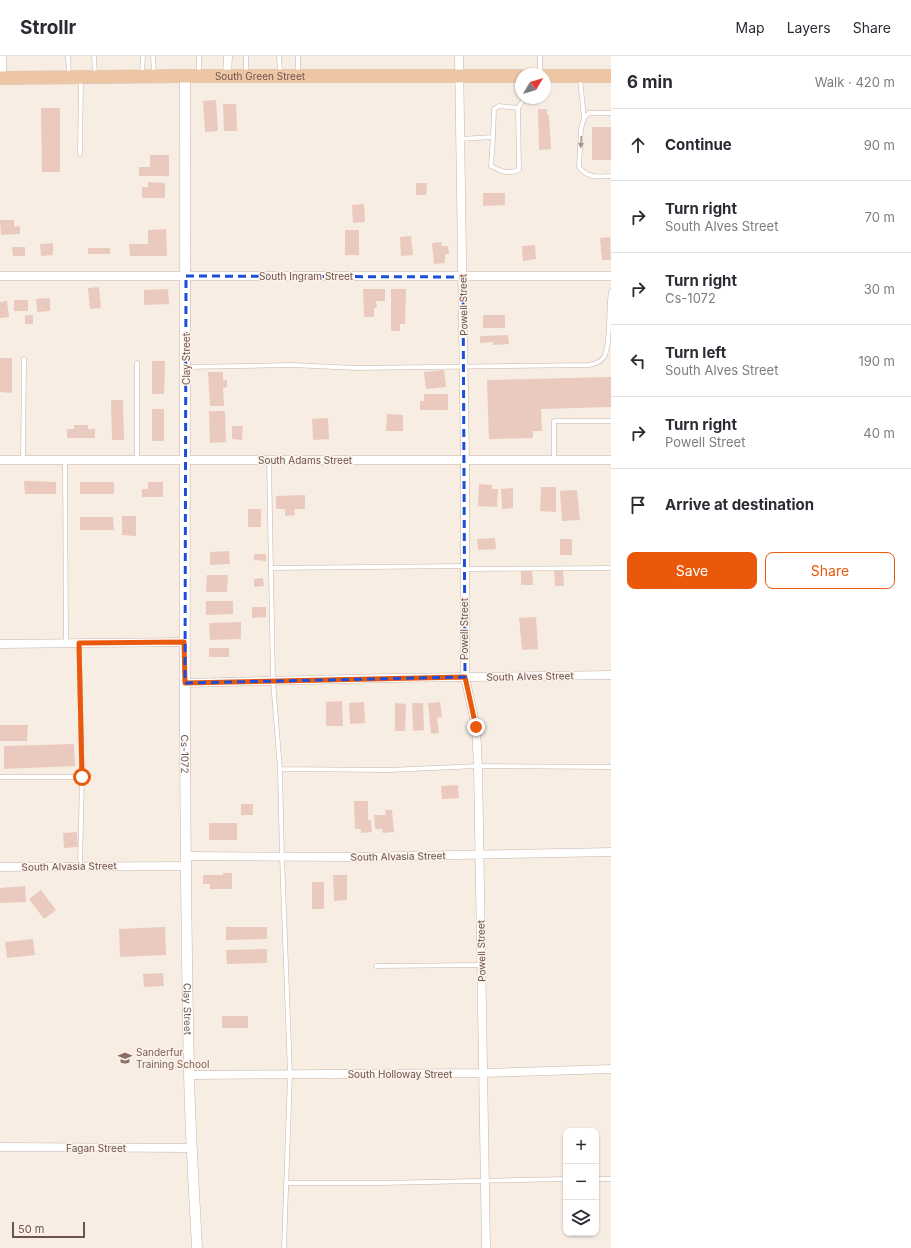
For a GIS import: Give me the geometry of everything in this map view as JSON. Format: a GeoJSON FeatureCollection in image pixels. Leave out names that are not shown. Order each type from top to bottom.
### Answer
{"type":"FeatureCollection","features":[{"type":"Feature","properties":{"kind":"main road","name":"South Green Street"},"geometry":{"type":"LineString","coordinates":[[1,78],[148,76],[515,76]]}},
{"type":"Feature","properties":{"kind":"main road"},"geometry":{"type":"LineString","coordinates":[[551,76],[611,76]]}},
{"type":"Feature","properties":{"kind":"street"},"geometry":{"type":"LineString","coordinates":[[1,78],[2,56]]}},
{"type":"Feature","properties":{"kind":"street"},"geometry":{"type":"LineString","coordinates":[[227,76],[228,56]]}},
{"type":"Feature","properties":{"kind":"street","name":"Powell Street"},"geometry":{"type":"LineString","coordinates":[[459,56],[465,460],[465,677],[476,727],[478,766],[486,1248]]}},
{"type":"Feature","properties":{"kind":"street","name":"Clay Street"},"geometry":{"type":"LineString","coordinates":[[184,642],[186,368],[185,76]]}},
{"type":"Feature","properties":{"kind":"street","name":"South Ingram Street"},"geometry":{"type":"LineString","coordinates":[[0,276],[611,276]]}},
{"type":"Feature","properties":{"kind":"street","name":"South Adams Street"},"geometry":{"type":"LineString","coordinates":[[0,460],[611,460]]}},
{"type":"Feature","properties":{"kind":"street"},"geometry":{"type":"LineString","coordinates":[[0,644],[184,642]]}},
{"type":"Feature","properties":{"kind":"street","name":"Cs-1072"},"geometry":{"type":"LineString","coordinates":[[184,642],[186,861]]}},
{"type":"Feature","properties":{"kind":"street","name":"South Alves Street"},"geometry":{"type":"LineString","coordinates":[[185,683],[611,675]]}},
{"type":"Feature","properties":{"kind":"street","name":"South Alvasia Street"},"geometry":{"type":"LineString","coordinates":[[0,867],[80,866],[282,856],[479,855],[611,852]]}},
{"type":"Feature","properties":{"kind":"street","name":"Clay Street"},"geometry":{"type":"LineString","coordinates":[[186,861],[189,1075],[197,1248]]}},
{"type":"Feature","properties":{"kind":"street","name":"South Holloway Street"},"geometry":{"type":"LineString","coordinates":[[189,1075],[483,1073],[611,1069]]}},
{"type":"Feature","properties":{"kind":"street","name":"Fagan Street"},"geometry":{"type":"LineString","coordinates":[[0,1147],[192,1148]]}},
{"type":"Feature","properties":{"kind":"lane"},"geometry":{"type":"LineString","coordinates":[[68,56],[82,77]]}},
{"type":"Feature","properties":{"kind":"lane"},"geometry":{"type":"LineString","coordinates":[[80,154],[82,77],[94,56]]}},
{"type":"Feature","properties":{"kind":"lane"},"geometry":{"type":"LineString","coordinates":[[142,56],[148,76]]}},
{"type":"Feature","properties":{"kind":"lane"},"geometry":{"type":"LineString","coordinates":[[148,76],[153,56]]}},
{"type":"Feature","properties":{"kind":"lane"},"geometry":{"type":"LineString","coordinates":[[199,56],[199,76]]}},
{"type":"Feature","properties":{"kind":"lane"},"geometry":{"type":"LineString","coordinates":[[246,56],[246,76]]}},
{"type":"Feature","properties":{"kind":"lane"},"geometry":{"type":"LineString","coordinates":[[279,56],[280,76]]}},
{"type":"Feature","properties":{"kind":"lane"},"geometry":{"type":"LineString","coordinates":[[298,56],[298,76]]}},
{"type":"Feature","properties":{"kind":"lane"},"geometry":{"type":"LineString","coordinates":[[540,56],[540,68]]}},
{"type":"Feature","properties":{"kind":"lane"},"geometry":{"type":"LineString","coordinates":[[580,76],[584,118],[581,129],[580,167],[583,172],[596,177],[611,176]]}},
{"type":"Feature","properties":{"kind":"lane"},"geometry":{"type":"LineString","coordinates":[[518,108],[499,106],[494,109],[491,166],[501,172],[510,173],[519,170],[518,108],[521,104]]}},
{"type":"Feature","properties":{"kind":"lane"},"geometry":{"type":"LineString","coordinates":[[584,118],[589,114],[611,113]]}},
{"type":"Feature","properties":{"kind":"lane"},"geometry":{"type":"LineString","coordinates":[[460,139],[492,137]]}},
{"type":"Feature","properties":{"kind":"lane"},"geometry":{"type":"LineString","coordinates":[[186,368],[292,365],[356,368],[588,366],[598,363],[604,357],[607,344],[611,292]]}},
{"type":"Feature","properties":{"kind":"lane"},"geometry":{"type":"LineString","coordinates":[[23,460],[24,359]]}},
{"type":"Feature","properties":{"kind":"lane"},"geometry":{"type":"LineString","coordinates":[[137,363],[137,460]]}},
{"type":"Feature","properties":{"kind":"lane"},"geometry":{"type":"LineString","coordinates":[[554,460],[554,421],[611,421]]}},
{"type":"Feature","properties":{"kind":"lane"},"geometry":{"type":"LineString","coordinates":[[65,460],[66,643]]}},
{"type":"Feature","properties":{"kind":"lane"},"geometry":{"type":"LineString","coordinates":[[269,460],[273,681],[280,769],[290,1074],[284,1248]]}},
{"type":"Feature","properties":{"kind":"lane"},"geometry":{"type":"LineString","coordinates":[[271,568],[611,568]]}},
{"type":"Feature","properties":{"kind":"lane"},"geometry":{"type":"LineString","coordinates":[[79,643],[82,777],[80,866]]}},
{"type":"Feature","properties":{"kind":"lane"},"geometry":{"type":"LineString","coordinates":[[280,769],[388,770],[478,766],[611,767]]}},
{"type":"Feature","properties":{"kind":"lane"},"geometry":{"type":"LineString","coordinates":[[0,777],[82,777]]}},
{"type":"Feature","properties":{"kind":"lane"},"geometry":{"type":"LineString","coordinates":[[376,966],[481,965]]}},
{"type":"Feature","properties":{"kind":"lane"},"geometry":{"type":"LineString","coordinates":[[286,1183],[382,1183],[563,1179]]}},
{"type":"Feature","properties":{"kind":"lane"},"geometry":{"type":"LineString","coordinates":[[599,1179],[611,1179]]}},
{"type":"Feature","properties":{"kind":"highlighted area"},"geometry":{"type":"Polygon","coordinates":[[[186,276],[463,277],[465,677],[185,683],[186,276]]]}},
{"type":"Feature","properties":{"kind":"building"},"geometry":{"type":"Polygon","coordinates":[[[216,100],[218,131],[205,132],[203,101],[216,100]]]}},
{"type":"Feature","properties":{"kind":"building"},"geometry":{"type":"Polygon","coordinates":[[[223,104],[236,104],[237,131],[224,131],[223,104]]]}},
{"type":"Feature","properties":{"kind":"building"},"geometry":{"type":"Polygon","coordinates":[[[41,108],[60,108],[60,172],[42,172],[41,108]]]}},
{"type":"Feature","properties":{"kind":"building"},"geometry":{"type":"Polygon","coordinates":[[[538,109],[547,109],[547,115],[549,115],[551,149],[539,150],[538,109]]]}},
{"type":"Feature","properties":{"kind":"building"},"geometry":{"type":"Polygon","coordinates":[[[592,127],[611,127],[611,160],[592,160],[592,127]]]}},
{"type":"Feature","properties":{"kind":"building"},"geometry":{"type":"Polygon","coordinates":[[[150,155],[169,155],[169,176],[139,176],[139,167],[150,167],[150,155]]]}},
{"type":"Feature","properties":{"kind":"building"},"geometry":{"type":"Polygon","coordinates":[[[148,182],[165,183],[165,198],[142,198],[142,187],[148,187],[148,182]]]}},
{"type":"Feature","properties":{"kind":"building"},"geometry":{"type":"Polygon","coordinates":[[[416,183],[427,183],[426,195],[416,195],[416,183]]]}},
{"type":"Feature","properties":{"kind":"building"},"geometry":{"type":"Polygon","coordinates":[[[483,193],[505,193],[505,205],[483,206],[483,193]]]}},
{"type":"Feature","properties":{"kind":"building"},"geometry":{"type":"Polygon","coordinates":[[[364,204],[365,222],[353,223],[352,205],[364,204]]]}},
{"type":"Feature","properties":{"kind":"building"},"geometry":{"type":"Polygon","coordinates":[[[0,220],[14,220],[14,227],[20,226],[20,234],[1,235],[0,220]]]}},
{"type":"Feature","properties":{"kind":"building"},"geometry":{"type":"Polygon","coordinates":[[[166,229],[167,256],[130,256],[129,244],[148,244],[148,230],[166,229]]]}},
{"type":"Feature","properties":{"kind":"building"},"geometry":{"type":"Polygon","coordinates":[[[345,230],[359,230],[359,255],[345,255],[345,230]]]}},
{"type":"Feature","properties":{"kind":"building"},"geometry":{"type":"Polygon","coordinates":[[[411,236],[413,255],[401,256],[400,237],[411,236]]]}},
{"type":"Feature","properties":{"kind":"building"},"geometry":{"type":"Polygon","coordinates":[[[610,237],[611,260],[602,260],[600,238],[610,237]]]}},
{"type":"Feature","properties":{"kind":"building"},"geometry":{"type":"Polygon","coordinates":[[[441,242],[442,246],[448,246],[449,254],[445,254],[445,263],[434,264],[432,243],[441,242]]]}},
{"type":"Feature","properties":{"kind":"building"},"geometry":{"type":"Polygon","coordinates":[[[53,243],[53,255],[41,256],[40,244],[53,243]]]}},
{"type":"Feature","properties":{"kind":"building"},"geometry":{"type":"Polygon","coordinates":[[[535,245],[536,259],[523,261],[522,246],[535,245]]]}},
{"type":"Feature","properties":{"kind":"building"},"geometry":{"type":"Polygon","coordinates":[[[12,247],[25,247],[25,256],[13,256],[12,247]]]}},
{"type":"Feature","properties":{"kind":"building"},"geometry":{"type":"Polygon","coordinates":[[[88,248],[110,248],[110,254],[88,254],[88,248]]]}},
{"type":"Feature","properties":{"kind":"building"},"geometry":{"type":"Polygon","coordinates":[[[99,287],[101,308],[90,309],[88,288],[99,287]]]}},
{"type":"Feature","properties":{"kind":"building"},"geometry":{"type":"Polygon","coordinates":[[[168,289],[169,304],[144,305],[144,290],[168,289]]]}},
{"type":"Feature","properties":{"kind":"building"},"geometry":{"type":"Polygon","coordinates":[[[363,289],[385,289],[385,301],[376,301],[377,308],[374,308],[374,317],[364,317],[363,289]]]}},
{"type":"Feature","properties":{"kind":"building"},"geometry":{"type":"Polygon","coordinates":[[[391,289],[406,289],[405,324],[400,324],[400,331],[391,331],[391,289]]]}},
{"type":"Feature","properties":{"kind":"building"},"geometry":{"type":"Polygon","coordinates":[[[50,298],[50,311],[37,312],[36,299],[50,298]]]}},
{"type":"Feature","properties":{"kind":"building"},"geometry":{"type":"Polygon","coordinates":[[[14,300],[28,300],[28,311],[14,311],[14,300]]]}},
{"type":"Feature","properties":{"kind":"building"},"geometry":{"type":"Polygon","coordinates":[[[7,301],[9,317],[0,318],[0,302],[7,301]]]}},
{"type":"Feature","properties":{"kind":"building"},"geometry":{"type":"Polygon","coordinates":[[[25,315],[33,315],[33,324],[25,324],[25,315]]]}},
{"type":"Feature","properties":{"kind":"building"},"geometry":{"type":"Polygon","coordinates":[[[483,315],[505,315],[505,328],[483,328],[483,315]]]}},
{"type":"Feature","properties":{"kind":"building"},"geometry":{"type":"Polygon","coordinates":[[[508,335],[509,344],[493,345],[493,342],[480,343],[480,336],[508,335]]]}},
{"type":"Feature","properties":{"kind":"building"},"geometry":{"type":"Polygon","coordinates":[[[0,358],[12,358],[12,393],[0,392],[0,358]]]}},
{"type":"Feature","properties":{"kind":"building"},"geometry":{"type":"Polygon","coordinates":[[[152,361],[165,361],[164,394],[152,394],[152,361]]]}},
{"type":"Feature","properties":{"kind":"building"},"geometry":{"type":"Polygon","coordinates":[[[444,370],[446,387],[426,389],[424,372],[444,370]]]}},
{"type":"Feature","properties":{"kind":"building"},"geometry":{"type":"Polygon","coordinates":[[[208,372],[223,372],[223,381],[227,380],[227,387],[223,388],[224,406],[210,406],[208,372]]]}},
{"type":"Feature","properties":{"kind":"building"},"geometry":{"type":"Polygon","coordinates":[[[611,377],[611,407],[541,409],[542,431],[533,431],[533,438],[489,439],[487,380],[611,377]]]}},
{"type":"Feature","properties":{"kind":"building"},"geometry":{"type":"Polygon","coordinates":[[[424,394],[448,394],[448,410],[420,410],[420,401],[424,401],[424,394]]]}},
{"type":"Feature","properties":{"kind":"building"},"geometry":{"type":"Polygon","coordinates":[[[111,400],[123,400],[124,440],[112,440],[111,400]]]}},
{"type":"Feature","properties":{"kind":"building"},"geometry":{"type":"Polygon","coordinates":[[[152,409],[164,409],[164,441],[152,441],[152,409]]]}},
{"type":"Feature","properties":{"kind":"building"},"geometry":{"type":"Polygon","coordinates":[[[209,411],[225,411],[226,442],[210,443],[209,411]]]}},
{"type":"Feature","properties":{"kind":"building"},"geometry":{"type":"Polygon","coordinates":[[[387,414],[403,415],[403,431],[386,431],[387,414]]]}},
{"type":"Feature","properties":{"kind":"building"},"geometry":{"type":"Polygon","coordinates":[[[328,418],[329,439],[313,440],[312,419],[328,418]]]}},
{"type":"Feature","properties":{"kind":"building"},"geometry":{"type":"Polygon","coordinates":[[[74,425],[88,425],[88,429],[95,429],[95,438],[67,438],[67,429],[74,429],[74,425]]]}},
{"type":"Feature","properties":{"kind":"building"},"geometry":{"type":"Polygon","coordinates":[[[232,426],[243,426],[242,440],[232,439],[232,426]]]}},
{"type":"Feature","properties":{"kind":"building"},"geometry":{"type":"Polygon","coordinates":[[[24,481],[56,482],[56,494],[25,494],[24,481]]]}},
{"type":"Feature","properties":{"kind":"building"},"geometry":{"type":"Polygon","coordinates":[[[80,482],[114,482],[114,494],[80,494],[80,482]]]}},
{"type":"Feature","properties":{"kind":"building"},"geometry":{"type":"Polygon","coordinates":[[[148,482],[163,482],[163,497],[142,497],[142,489],[148,489],[148,482]]]}},
{"type":"Feature","properties":{"kind":"building"},"geometry":{"type":"Polygon","coordinates":[[[479,484],[492,485],[492,489],[498,489],[497,507],[478,506],[479,484]]]}},
{"type":"Feature","properties":{"kind":"building"},"geometry":{"type":"Polygon","coordinates":[[[541,487],[556,487],[556,512],[540,511],[541,487]]]}},
{"type":"Feature","properties":{"kind":"building"},"geometry":{"type":"Polygon","coordinates":[[[513,488],[513,508],[502,509],[501,489],[513,488]]]}},
{"type":"Feature","properties":{"kind":"building"},"geometry":{"type":"Polygon","coordinates":[[[577,490],[580,520],[562,521],[560,491],[577,490]]]}},
{"type":"Feature","properties":{"kind":"building"},"geometry":{"type":"Polygon","coordinates":[[[305,495],[305,509],[294,509],[295,515],[285,516],[285,509],[276,509],[276,496],[305,495]]]}},
{"type":"Feature","properties":{"kind":"building"},"geometry":{"type":"Polygon","coordinates":[[[248,509],[261,509],[261,527],[248,527],[248,509]]]}},
{"type":"Feature","properties":{"kind":"building"},"geometry":{"type":"Polygon","coordinates":[[[122,516],[136,516],[136,536],[122,535],[122,516]]]}},
{"type":"Feature","properties":{"kind":"building"},"geometry":{"type":"Polygon","coordinates":[[[80,517],[113,517],[114,530],[80,530],[80,517]]]}},
{"type":"Feature","properties":{"kind":"building"},"geometry":{"type":"Polygon","coordinates":[[[495,538],[496,549],[478,550],[477,539],[495,538]]]}},
{"type":"Feature","properties":{"kind":"building"},"geometry":{"type":"Polygon","coordinates":[[[560,539],[572,539],[572,555],[560,555],[560,539]]]}},
{"type":"Feature","properties":{"kind":"building"},"geometry":{"type":"Polygon","coordinates":[[[229,551],[230,564],[210,565],[210,552],[229,551]]]}},
{"type":"Feature","properties":{"kind":"building"},"geometry":{"type":"Polygon","coordinates":[[[254,554],[266,554],[266,561],[254,560],[254,554]]]}},
{"type":"Feature","properties":{"kind":"building"},"geometry":{"type":"Polygon","coordinates":[[[521,570],[532,570],[533,585],[521,585],[521,570]]]}},
{"type":"Feature","properties":{"kind":"building"},"geometry":{"type":"Polygon","coordinates":[[[563,570],[564,586],[555,586],[554,571],[563,570]]]}},
{"type":"Feature","properties":{"kind":"building"},"geometry":{"type":"Polygon","coordinates":[[[207,575],[228,575],[227,592],[206,592],[207,575]]]}},
{"type":"Feature","properties":{"kind":"building"},"geometry":{"type":"Polygon","coordinates":[[[263,578],[264,586],[254,587],[254,579],[263,578]]]}},
{"type":"Feature","properties":{"kind":"building"},"geometry":{"type":"Polygon","coordinates":[[[206,601],[233,601],[233,614],[206,615],[206,601]]]}},
{"type":"Feature","properties":{"kind":"building"},"geometry":{"type":"Polygon","coordinates":[[[252,607],[266,607],[266,617],[252,618],[252,607]]]}},
{"type":"Feature","properties":{"kind":"building"},"geometry":{"type":"Polygon","coordinates":[[[536,617],[538,649],[522,650],[519,618],[536,617]]]}},
{"type":"Feature","properties":{"kind":"building"},"geometry":{"type":"Polygon","coordinates":[[[241,622],[241,639],[210,640],[209,623],[241,622]]]}},
{"type":"Feature","properties":{"kind":"building"},"geometry":{"type":"Polygon","coordinates":[[[209,648],[229,648],[229,657],[209,657],[209,648]]]}},
{"type":"Feature","properties":{"kind":"building"},"geometry":{"type":"Polygon","coordinates":[[[342,701],[343,726],[326,726],[326,702],[342,701]]]}},
{"type":"Feature","properties":{"kind":"building"},"geometry":{"type":"Polygon","coordinates":[[[364,702],[365,723],[350,724],[349,703],[364,702]]]}},
{"type":"Feature","properties":{"kind":"building"},"geometry":{"type":"Polygon","coordinates":[[[440,702],[442,717],[437,718],[439,733],[431,734],[428,703],[440,702]]]}},
{"type":"Feature","properties":{"kind":"building"},"geometry":{"type":"Polygon","coordinates":[[[395,703],[406,704],[405,731],[395,731],[395,703]]]}},
{"type":"Feature","properties":{"kind":"building"},"geometry":{"type":"Polygon","coordinates":[[[412,703],[423,703],[424,730],[413,731],[412,703]]]}},
{"type":"Feature","properties":{"kind":"building"},"geometry":{"type":"Polygon","coordinates":[[[0,725],[28,725],[27,741],[0,741],[0,725]]]}},
{"type":"Feature","properties":{"kind":"building"},"geometry":{"type":"Polygon","coordinates":[[[74,744],[75,766],[4,769],[4,746],[74,744]]]}},
{"type":"Feature","properties":{"kind":"building"},"geometry":{"type":"Polygon","coordinates":[[[458,785],[459,798],[442,799],[441,786],[458,785]]]}},
{"type":"Feature","properties":{"kind":"building"},"geometry":{"type":"Polygon","coordinates":[[[354,801],[368,801],[368,820],[371,820],[372,832],[361,833],[361,829],[355,829],[354,801]]]}},
{"type":"Feature","properties":{"kind":"building"},"geometry":{"type":"Polygon","coordinates":[[[241,804],[253,804],[253,815],[241,815],[241,804]]]}},
{"type":"Feature","properties":{"kind":"building"},"geometry":{"type":"Polygon","coordinates":[[[385,810],[392,810],[394,832],[383,833],[382,829],[375,829],[374,815],[386,815],[385,810]]]}},
{"type":"Feature","properties":{"kind":"building"},"geometry":{"type":"Polygon","coordinates":[[[209,823],[237,823],[237,840],[209,840],[209,823]]]}},
{"type":"Feature","properties":{"kind":"building"},"geometry":{"type":"Polygon","coordinates":[[[77,832],[78,847],[64,848],[63,833],[77,832]]]}},
{"type":"Feature","properties":{"kind":"building"},"geometry":{"type":"Polygon","coordinates":[[[223,873],[232,873],[232,889],[210,889],[210,884],[203,884],[203,875],[223,875],[223,873]]]}},
{"type":"Feature","properties":{"kind":"building"},"geometry":{"type":"Polygon","coordinates":[[[333,875],[347,875],[347,900],[334,901],[333,875]]]}},
{"type":"Feature","properties":{"kind":"building"},"geometry":{"type":"Polygon","coordinates":[[[312,882],[324,882],[324,909],[312,909],[312,882]]]}},
{"type":"Feature","properties":{"kind":"building"},"geometry":{"type":"Polygon","coordinates":[[[25,886],[26,902],[0,903],[0,888],[25,886]]]}},
{"type":"Feature","properties":{"kind":"building"},"geometry":{"type":"Polygon","coordinates":[[[41,890],[56,910],[44,919],[29,899],[41,890]]]}},
{"type":"Feature","properties":{"kind":"building"},"geometry":{"type":"Polygon","coordinates":[[[165,927],[166,955],[120,957],[119,929],[165,927]]]}},
{"type":"Feature","properties":{"kind":"building"},"geometry":{"type":"Polygon","coordinates":[[[226,927],[267,927],[267,939],[226,940],[226,927]]]}},
{"type":"Feature","properties":{"kind":"building"},"geometry":{"type":"Polygon","coordinates":[[[33,939],[35,955],[7,958],[5,942],[33,939]]]}},
{"type":"Feature","properties":{"kind":"building"},"geometry":{"type":"Polygon","coordinates":[[[267,949],[267,963],[227,964],[226,950],[267,949]]]}},
{"type":"Feature","properties":{"kind":"building"},"geometry":{"type":"Polygon","coordinates":[[[163,973],[164,986],[144,987],[143,974],[163,973]]]}},
{"type":"Feature","properties":{"kind":"building"},"geometry":{"type":"Polygon","coordinates":[[[222,1016],[248,1016],[248,1028],[222,1028],[222,1016]]]}},
{"type":"Feature","properties":{"kind":"place","name":"Sanderfur Training School"},"geometry":{"type":"Point","coordinates":[125,1058]}},
{"type":"Feature","properties":{"kind":"route"},"geometry":{"type":"LineString","coordinates":[[82,777],[79,643],[184,642],[185,683],[465,677],[476,727]]}}]}
